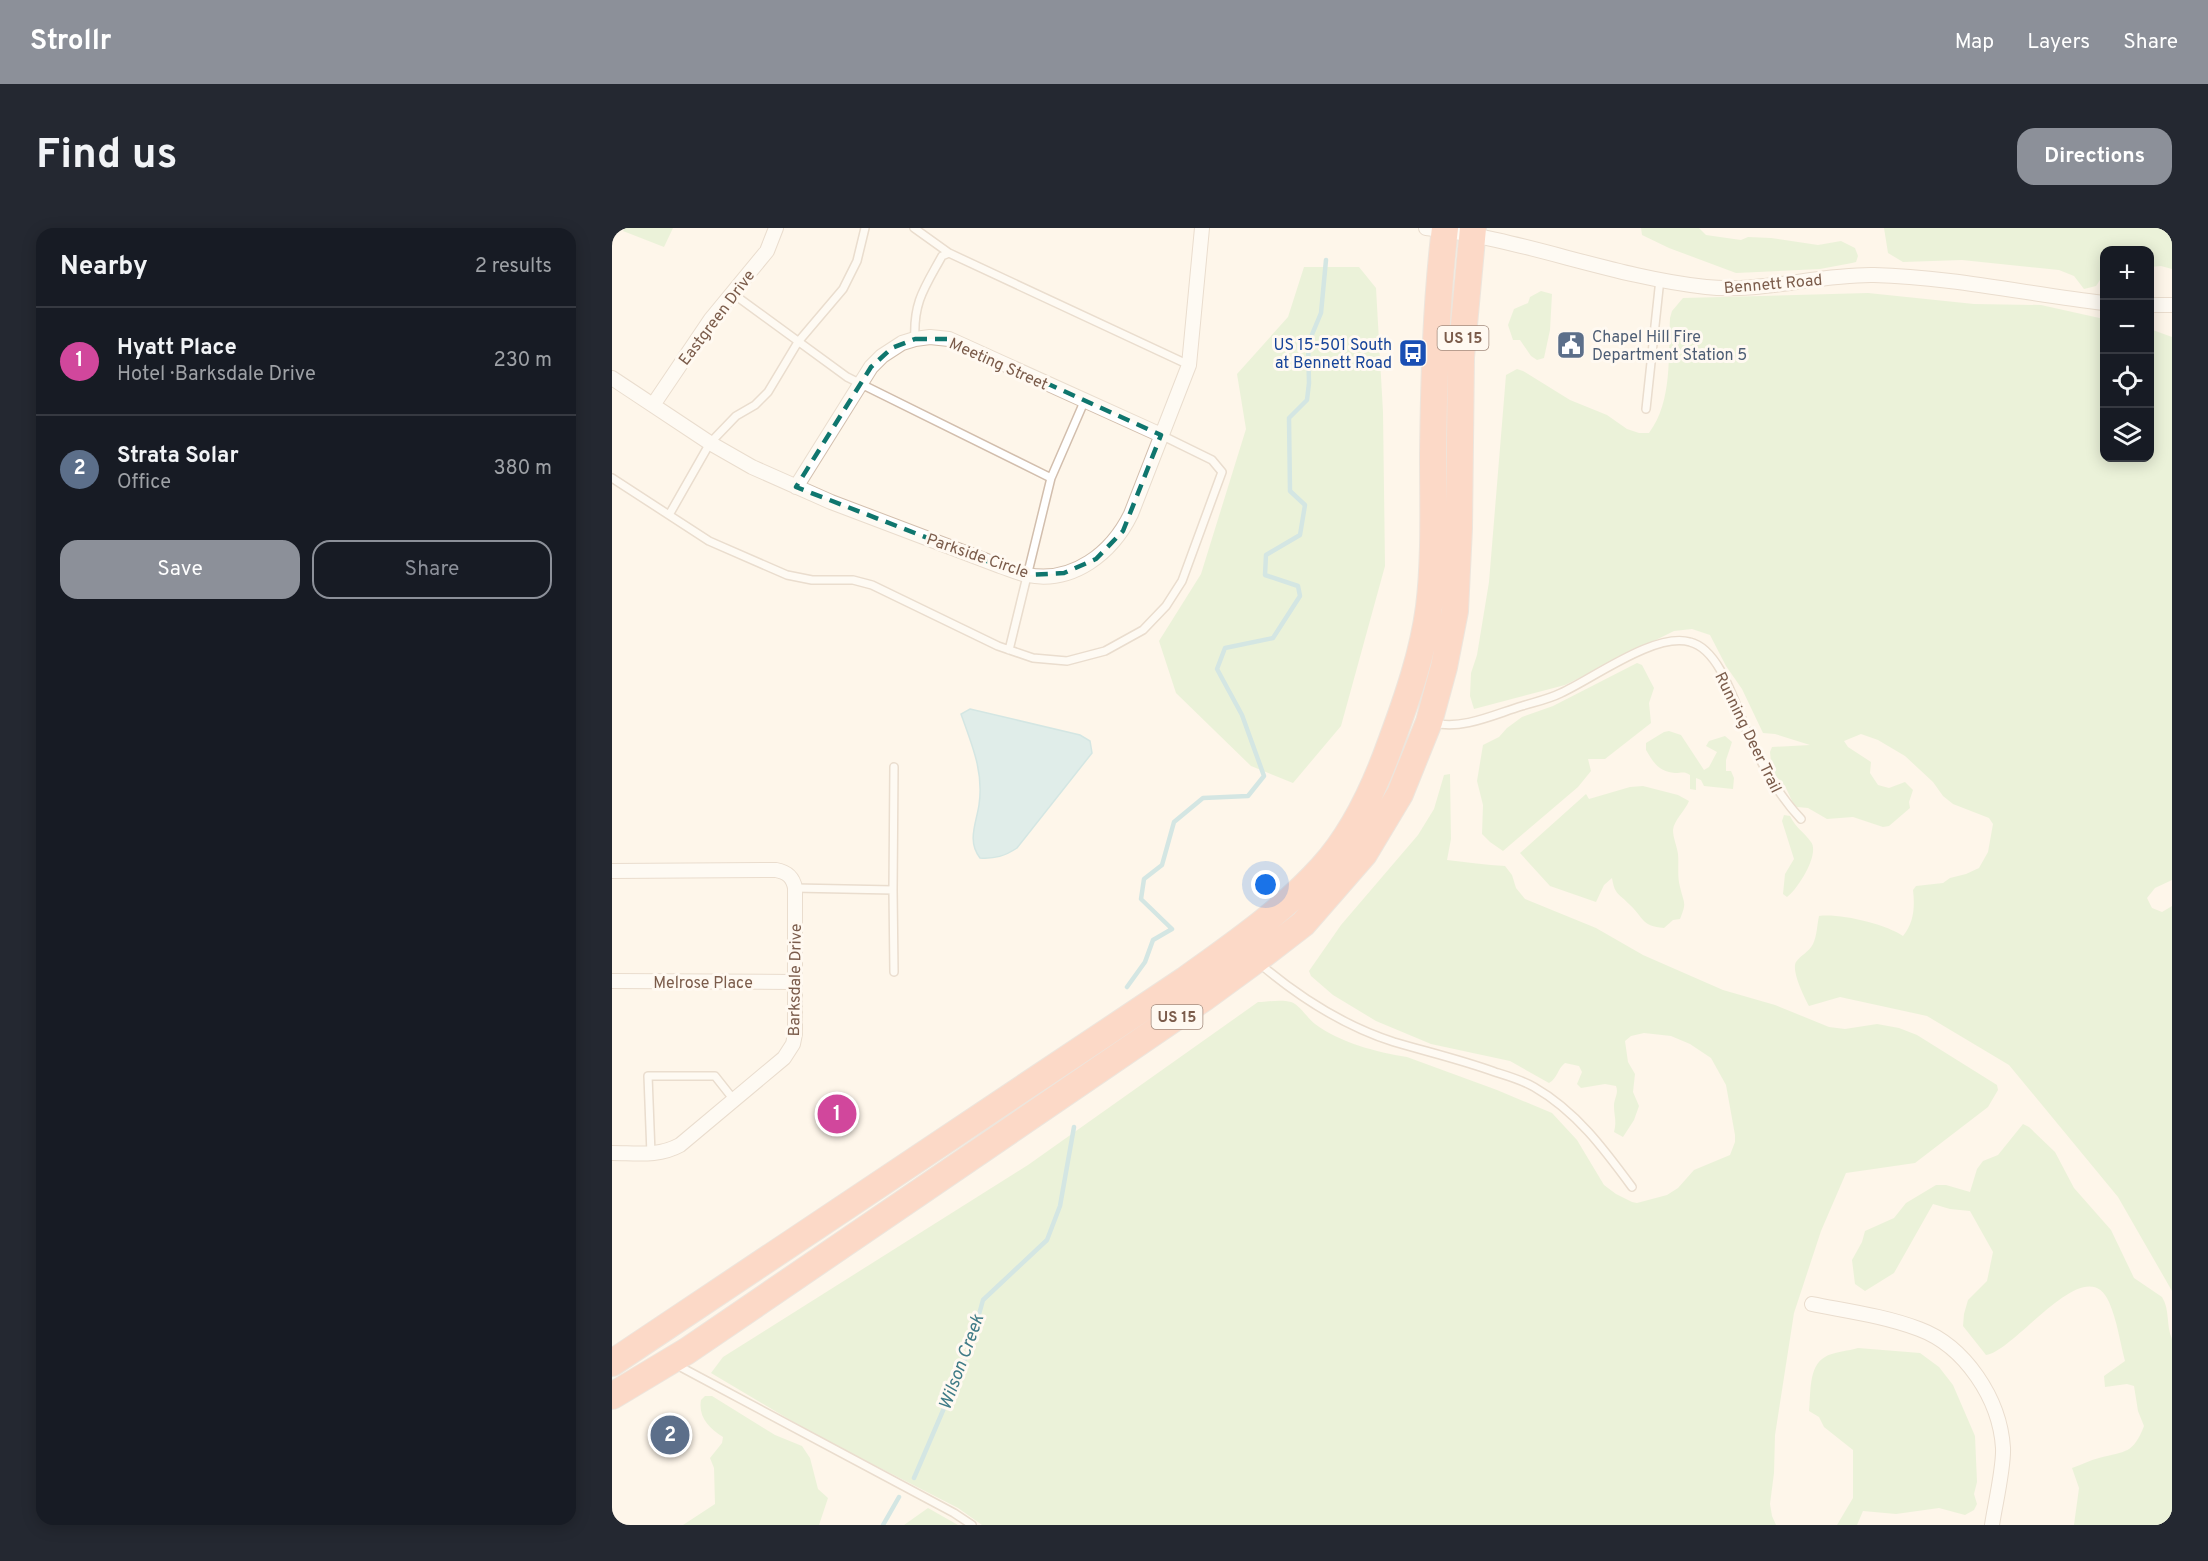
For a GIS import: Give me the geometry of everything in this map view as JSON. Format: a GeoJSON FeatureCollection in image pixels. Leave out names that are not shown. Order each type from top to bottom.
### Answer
{"type":"FeatureCollection","features":[{"type":"Feature","properties":{"kind":"highway","name":"US 15"},"geometry":{"type":"LineString","coordinates":[[612,1363],[1194,974],[1284,904],[1322,867],[1342,840],[1375,785],[1413,680],[1429,609],[1434,530],[1439,229]]}},
{"type":"Feature","properties":{"kind":"highway","name":"US 15"},"geometry":{"type":"LineString","coordinates":[[612,1396],[670,1362],[1186,1011],[1303,924],[1364,854],[1400,794],[1429,722],[1444,667],[1455,611],[1459,528],[1461,357],[1473,231]]}},
{"type":"Feature","properties":{"kind":"street","name":"Eastgreen Drive"},"geometry":{"type":"LineString","coordinates":[[653,405],[711,320],[767,251],[776,228]]}},
{"type":"Feature","properties":{"kind":"street","name":"Parkside Circle"},"geometry":{"type":"LineString","coordinates":[[612,378],[710,442],[752,467],[795,487],[1028,575],[1045,576],[1081,568],[1110,546],[1123,531],[1189,365],[1202,228]]}},
{"type":"Feature","properties":{"kind":"street","name":"Bennett Road"},"geometry":{"type":"LineString","coordinates":[[1439,229],[1473,231],[1660,279],[1710,288],[1738,288],[1844,276],[1905,277],[2100,302]]}},
{"type":"Feature","properties":{"kind":"street"},"geometry":{"type":"LineString","coordinates":[[2154,305],[2172,305]]}},
{"type":"Feature","properties":{"kind":"street","name":"Meeting Street"},"geometry":{"type":"LineString","coordinates":[[795,487],[870,367],[902,343],[915,339],[930,337],[949,339],[1161,435]]}},
{"type":"Feature","properties":{"kind":"street"},"geometry":{"type":"LineString","coordinates":[[612,871],[776,870],[792,877],[795,888]]}},
{"type":"Feature","properties":{"kind":"street","name":"Barksdale Drive"},"geometry":{"type":"LineString","coordinates":[[612,1153],[651,1154],[666,1152],[680,1145],[790,1051],[795,1034],[795,888]]}},
{"type":"Feature","properties":{"kind":"street","name":"Melrose Place"},"geometry":{"type":"LineString","coordinates":[[612,981],[794,982]]}},
{"type":"Feature","properties":{"kind":"street"},"geometry":{"type":"LineString","coordinates":[[1812,1304],[1877,1317],[1921,1330],[1947,1345],[1973,1371],[1988,1396],[1999,1424],[2003,1449],[1992,1525]]}},
{"type":"Feature","properties":{"kind":"lane"},"geometry":{"type":"LineString","coordinates":[[669,515],[710,442],[736,416],[755,405],[768,392],[798,342],[843,289],[857,261],[865,228]]}},
{"type":"Feature","properties":{"kind":"lane"},"geometry":{"type":"LineString","coordinates":[[914,228],[949,253],[1189,365]]}},
{"type":"Feature","properties":{"kind":"lane"},"geometry":{"type":"LineString","coordinates":[[915,339],[915,313],[920,295],[942,256],[949,253]]}},
{"type":"Feature","properties":{"kind":"lane"},"geometry":{"type":"LineString","coordinates":[[1646,409],[1660,279]]}},
{"type":"Feature","properties":{"kind":"lane"},"geometry":{"type":"LineString","coordinates":[[732,293],[847,377],[1051,478]]}},
{"type":"Feature","properties":{"kind":"lane"},"geometry":{"type":"LineString","coordinates":[[1009,650],[1051,478],[1084,402]]}},
{"type":"Feature","properties":{"kind":"lane"},"geometry":{"type":"LineString","coordinates":[[612,478],[709,541],[787,575],[812,580],[853,579],[872,585],[998,646],[1033,658],[1067,662],[1105,651],[1143,630],[1166,606],[1182,581],[1222,472],[1212,460],[1161,435]]}},
{"type":"Feature","properties":{"kind":"lane","name":"Running Deer Trail"},"geometry":{"type":"LineString","coordinates":[[1429,722],[1451,725],[1482,718],[1559,694],[1657,643],[1677,640],[1691,642],[1708,651],[1728,684],[1752,744],[1783,800],[1801,819]]}},
{"type":"Feature","properties":{"kind":"lane"},"geometry":{"type":"LineString","coordinates":[[894,767],[894,972]]}},
{"type":"Feature","properties":{"kind":"lane"},"geometry":{"type":"LineString","coordinates":[[795,888],[893,890]]}},
{"type":"Feature","properties":{"kind":"lane"},"geometry":{"type":"LineString","coordinates":[[1256,960],[1285,985],[1356,1027],[1391,1041],[1469,1063],[1532,1085],[1566,1108],[1598,1141],[1632,1187]]}},
{"type":"Feature","properties":{"kind":"lane"},"geometry":{"type":"LineString","coordinates":[[651,1154],[648,1076],[715,1076],[734,1100]]}},
{"type":"Feature","properties":{"kind":"lane"},"geometry":{"type":"LineString","coordinates":[[670,1362],[954,1513],[972,1525]]}},
{"type":"Feature","properties":{"kind":"highlighted area"},"geometry":{"type":"Polygon","coordinates":[[[915,339],[949,339],[1161,435],[1123,531],[1096,559],[1064,573],[1028,575],[796,487],[871,367],[892,348],[915,339]]]}},
{"type":"Feature","properties":{"kind":"green space"},"geometry":{"type":"Polygon","coordinates":[[[625,228],[673,228],[664,247],[623,231],[625,228]]]}},
{"type":"Feature","properties":{"kind":"green space"},"geometry":{"type":"Polygon","coordinates":[[[1641,228],[1699,228],[1706,235],[1741,240],[1748,237],[1771,238],[1818,245],[1841,241],[1855,248],[1858,256],[1856,262],[1820,269],[1736,273],[1669,248],[1642,235],[1641,228]]]}},
{"type":"Feature","properties":{"kind":"green space"},"geometry":{"type":"Polygon","coordinates":[[[1884,228],[2172,228],[2172,269],[2154,267],[2154,246],[2100,246],[2100,280],[2096,286],[2084,289],[2074,276],[2059,270],[1962,260],[1903,262],[1888,253],[1884,228]]]}},
{"type":"Feature","properties":{"kind":"green space"},"geometry":{"type":"Polygon","coordinates":[[[1304,267],[1359,267],[1376,288],[1383,412],[1385,566],[1341,726],[1293,783],[1251,766],[1176,693],[1159,641],[1201,574],[1246,429],[1237,374],[1288,317],[1304,267]]]}},
{"type":"Feature","properties":{"kind":"green space"},"geometry":{"type":"Polygon","coordinates":[[[1541,291],[1552,294],[1550,330],[1544,358],[1537,360],[1531,356],[1520,340],[1513,340],[1508,325],[1514,309],[1528,303],[1530,297],[1541,291]]]}},
{"type":"Feature","properties":{"kind":"green space"},"geometry":{"type":"Polygon","coordinates":[[[1868,293],[1974,304],[2041,305],[2100,318],[2100,462],[2154,462],[2154,330],[2172,337],[2172,880],[2155,888],[2147,898],[2152,908],[2162,912],[2172,906],[2172,1291],[2118,1197],[2009,1065],[1927,1016],[1840,997],[1809,1006],[1799,984],[1795,971],[1796,962],[1813,944],[1819,916],[1862,920],[1886,927],[1903,936],[1912,920],[1913,890],[1916,886],[1943,883],[1950,878],[1979,868],[1988,852],[1993,824],[1989,818],[1953,804],[1905,756],[1878,740],[1861,734],[1844,741],[1848,747],[1871,762],[1870,773],[1878,785],[1889,788],[1905,782],[1913,790],[1909,802],[1910,808],[1889,826],[1883,827],[1853,817],[1827,819],[1808,808],[1797,807],[1785,786],[1772,772],[1770,752],[1772,747],[1810,745],[1775,734],[1763,733],[1742,689],[1726,666],[1710,635],[1692,629],[1674,631],[1565,685],[1474,709],[1470,696],[1471,673],[1477,655],[1489,582],[1506,375],[1517,369],[1523,371],[1570,400],[1607,415],[1627,429],[1649,433],[1657,420],[1666,392],[1670,318],[1672,311],[1683,298],[1868,293]]]}},
{"type":"Feature","properties":{"kind":"green space"},"geometry":{"type":"Polygon","coordinates":[[[1637,663],[1642,665],[1654,688],[1649,703],[1651,723],[1605,759],[1588,759],[1591,771],[1578,787],[1503,851],[1490,842],[1482,834],[1483,805],[1477,781],[1483,745],[1499,737],[1522,717],[1553,706],[1637,663]]]}},
{"type":"Feature","properties":{"kind":"green space"},"geometry":{"type":"Polygon","coordinates":[[[1669,731],[1681,735],[1704,770],[1709,767],[1717,752],[1706,746],[1709,741],[1725,736],[1732,742],[1726,760],[1726,771],[1731,771],[1734,778],[1733,789],[1704,786],[1701,780],[1696,778],[1696,790],[1690,789],[1690,775],[1665,771],[1657,766],[1646,750],[1646,743],[1669,731]]]}},
{"type":"Feature","properties":{"kind":"green space"},"geometry":{"type":"Polygon","coordinates":[[[1450,774],[1451,839],[1447,860],[1505,866],[1512,875],[1516,888],[1525,899],[1596,928],[1643,955],[1723,990],[1775,1005],[1829,1027],[1845,1029],[1877,1024],[1899,1028],[1917,1035],[1997,1085],[1998,1090],[1988,1107],[1915,1163],[1846,1173],[1821,1231],[1794,1313],[1775,1435],[1770,1504],[1776,1525],[982,1525],[958,1508],[812,1433],[711,1373],[723,1357],[1028,1165],[1258,1002],[1291,1002],[1325,1031],[1347,1041],[1407,1057],[1552,1113],[1577,1140],[1604,1185],[1632,1202],[1637,1203],[1667,1195],[1678,1188],[1694,1170],[1730,1155],[1735,1135],[1726,1085],[1711,1058],[1690,1044],[1671,1036],[1644,1033],[1631,1036],[1625,1041],[1628,1062],[1635,1074],[1633,1092],[1639,1106],[1634,1120],[1623,1137],[1614,1132],[1616,1086],[1605,1084],[1581,1088],[1577,1084],[1582,1072],[1579,1066],[1565,1063],[1549,1083],[1510,1061],[1431,1044],[1376,1021],[1333,995],[1311,976],[1309,971],[1341,925],[1418,835],[1434,809],[1444,775],[1450,774]]]}},
{"type":"Feature","properties":{"kind":"green space"},"geometry":{"type":"Polygon","coordinates":[[[1643,786],[1678,795],[1689,801],[1673,830],[1684,909],[1680,919],[1673,920],[1664,928],[1647,924],[1616,891],[1612,878],[1604,885],[1596,902],[1550,886],[1520,853],[1586,794],[1589,799],[1630,787],[1643,786]]]}},
{"type":"Feature","properties":{"kind":"green space"},"geometry":{"type":"Polygon","coordinates":[[[1784,815],[1790,816],[1813,847],[1813,855],[1806,871],[1797,887],[1787,897],[1783,894],[1785,874],[1794,859],[1782,821],[1784,815]]]}},
{"type":"Feature","properties":{"kind":"green space"},"geometry":{"type":"Polygon","coordinates":[[[2023,1124],[2055,1152],[2074,1188],[2111,1230],[2134,1278],[2162,1297],[2164,1302],[2172,1339],[2172,1525],[2074,1525],[2079,1488],[2072,1468],[2128,1450],[2136,1442],[2144,1426],[2138,1411],[2134,1386],[2127,1384],[2105,1387],[2104,1376],[2125,1361],[2112,1309],[2098,1289],[2084,1287],[2068,1294],[1999,1349],[1986,1355],[1963,1326],[1968,1300],[1987,1281],[1993,1252],[1970,1211],[1933,1204],[1894,1273],[1865,1291],[1855,1284],[1852,1260],[1865,1231],[1894,1218],[1906,1203],[1936,1185],[1946,1185],[1970,1192],[1977,1169],[1983,1161],[1998,1155],[2023,1124]]]}},
{"type":"Feature","properties":{"kind":"green space"},"geometry":{"type":"Polygon","coordinates":[[[1858,1348],[1920,1353],[1939,1367],[1953,1385],[1975,1436],[1977,1482],[1974,1494],[1977,1504],[1974,1510],[1965,1515],[1939,1508],[1896,1514],[1863,1511],[1857,1525],[1837,1525],[1853,1498],[1853,1450],[1824,1427],[1819,1417],[1809,1411],[1811,1381],[1816,1367],[1825,1357],[1858,1348]]]}},
{"type":"Feature","properties":{"kind":"green space"},"geometry":{"type":"Polygon","coordinates":[[[705,1396],[712,1396],[775,1435],[802,1446],[810,1458],[818,1489],[828,1498],[819,1525],[683,1525],[715,1504],[714,1468],[710,1458],[722,1443],[723,1437],[709,1426],[703,1417],[701,1400],[705,1396]]]}},
{"type":"Feature","properties":{"kind":"green space"},"geometry":{"type":"Polygon","coordinates":[[[928,1508],[958,1525],[904,1525],[928,1508]]]}},
{"type":"Feature","properties":{"kind":"water"},"geometry":{"type":"Polygon","coordinates":[[[970,709],[1080,735],[1090,741],[1092,753],[1017,848],[995,857],[980,858],[974,845],[980,781],[976,759],[961,714],[970,709]]]}},
{"type":"Feature","properties":{"kind":"waterway","name":"Wilson Creek"},"geometry":{"type":"LineString","coordinates":[[1127,987],[1145,962],[1153,940],[1172,929],[1141,899],[1144,879],[1162,865],[1174,822],[1203,798],[1248,796],[1264,776],[1242,715],[1217,669],[1225,648],[1273,638],[1300,596],[1298,586],[1265,575],[1266,555],[1300,535],[1305,505],[1290,491],[1289,418],[1307,400],[1308,344],[1321,313],[1326,260]]}},
{"type":"Feature","properties":{"kind":"waterway","name":"Wilson Creek"},"geometry":{"type":"LineString","coordinates":[[914,1478],[969,1350],[983,1300],[1047,1240],[1060,1206],[1074,1127]]}},
{"type":"Feature","properties":{"kind":"waterway","name":"Wilson Creek"},"geometry":{"type":"LineString","coordinates":[[883,1525],[899,1497]]}},
{"type":"Feature","properties":{"kind":"place","name":"Chapel Hill Fire Department Station 5"},"geometry":{"type":"Point","coordinates":[1571,345]}},
{"type":"Feature","properties":{"kind":"place","name":"US 15-501 South at Bennett Road"},"geometry":{"type":"Point","coordinates":[1413,353]}},
{"type":"Feature","properties":{"kind":"place","name":"Hyatt Place"},"geometry":{"type":"Point","coordinates":[837,1114]}},
{"type":"Feature","properties":{"kind":"place","name":"Strata Solar"},"geometry":{"type":"Point","coordinates":[670,1435]}}]}
